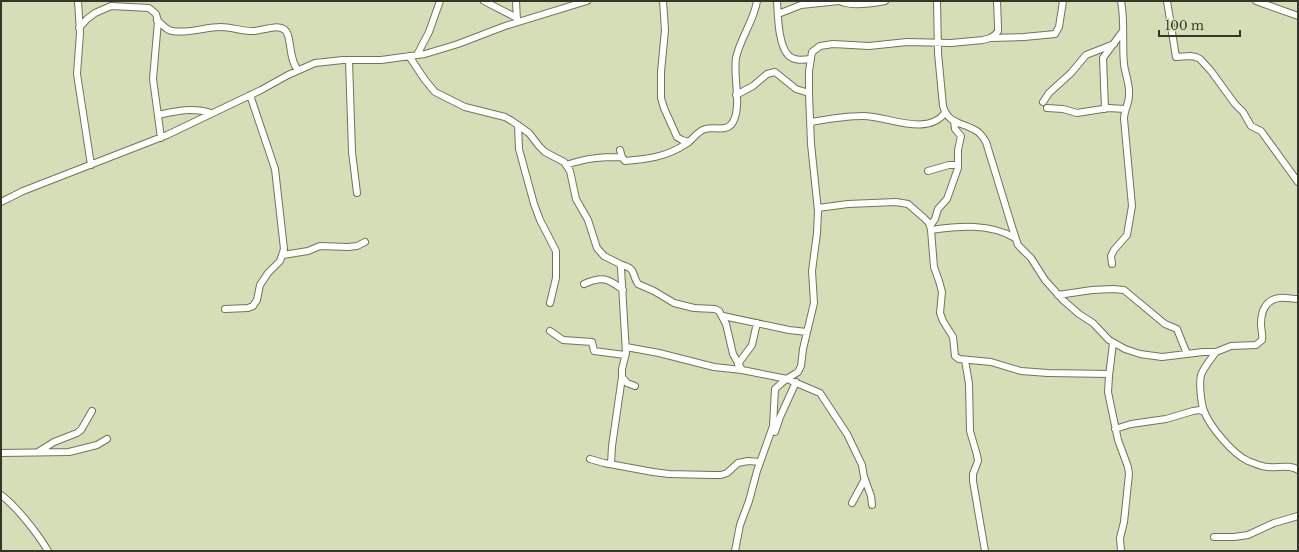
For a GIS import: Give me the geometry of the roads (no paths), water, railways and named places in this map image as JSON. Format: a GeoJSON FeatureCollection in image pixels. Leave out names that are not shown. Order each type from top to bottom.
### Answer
{"type":"FeatureCollection","features":[{"type":"Feature","properties":{"kind":"street"},"geometry":{"type":"LineString","coordinates":[[78,1],[79,28],[77,74],[91,165]]}},
{"type":"Feature","properties":{"kind":"street"},"geometry":{"type":"LineString","coordinates":[[417,55],[429,32],[440,1]]}},
{"type":"Feature","properties":{"kind":"street"},"geometry":{"type":"LineString","coordinates":[[484,1],[517,20]]}},
{"type":"Feature","properties":{"kind":"street"},"geometry":{"type":"LineString","coordinates":[[516,1],[517,20]]}},
{"type":"Feature","properties":{"kind":"street"},"geometry":{"type":"LineString","coordinates":[[1,202],[19,193],[161,138],[315,63],[330,60],[381,60],[417,55],[458,44],[517,20],[588,1]]}},
{"type":"Feature","properties":{"kind":"street"},"geometry":{"type":"LineString","coordinates":[[663,1],[665,30],[661,72],[661,98],[677,137],[689,142]]}},
{"type":"Feature","properties":{"kind":"street"},"geometry":{"type":"LineString","coordinates":[[620,150],[625,161],[668,154],[689,142],[698,132],[705,129],[720,129],[729,126],[733,122],[736,111],[736,58],[756,8],[757,1]]}},
{"type":"Feature","properties":{"kind":"street"},"geometry":{"type":"LineString","coordinates":[[777,1],[782,44],[788,55],[800,60],[810,59]]}},
{"type":"Feature","properties":{"kind":"street"},"geometry":{"type":"LineString","coordinates":[[778,14],[801,5],[839,1],[854,4],[886,1]]}},
{"type":"Feature","properties":{"kind":"street"},"geometry":{"type":"LineString","coordinates":[[937,1],[941,87],[945,113],[954,121],[976,130],[982,135],[986,142],[1015,238],[1021,249],[1030,258],[1058,295],[1079,314],[1093,323],[1108,340],[1125,349],[1140,354],[1162,357],[1216,352],[1231,346],[1256,345],[1263,337],[1261,325],[1262,313],[1266,304],[1279,298],[1298,299]]}},
{"type":"Feature","properties":{"kind":"street"},"geometry":{"type":"LineString","coordinates":[[990,38],[998,31],[997,1]]}},
{"type":"Feature","properties":{"kind":"street"},"geometry":{"type":"LineString","coordinates":[[735,551],[740,525],[773,426],[775,389],[798,372],[801,366],[814,303],[812,271],[817,233],[818,208],[811,144],[809,71],[810,59],[815,49],[825,44],[869,46],[907,42],[962,42],[990,38],[1055,34],[1059,27],[1063,1]]}},
{"type":"Feature","properties":{"kind":"street"},"geometry":{"type":"LineString","coordinates":[[1112,264],[1111,256],[1114,250],[1127,234],[1132,206],[1124,119],[1128,102],[1129,84],[1124,66],[1121,1]]}},
{"type":"Feature","properties":{"kind":"street"},"geometry":{"type":"LineString","coordinates":[[1167,1],[1176,57],[1190,56],[1200,59],[1243,112],[1251,126],[1261,131],[1298,182]]}},
{"type":"Feature","properties":{"kind":"street"},"geometry":{"type":"LineString","coordinates":[[1256,1],[1298,16]]}},
{"type":"Feature","properties":{"kind":"street"},"geometry":{"type":"LineString","coordinates":[[79,28],[95,13],[111,6],[149,8],[156,14],[157,20],[153,79],[161,138]]}},
{"type":"Feature","properties":{"kind":"street"},"geometry":{"type":"LineString","coordinates":[[157,20],[171,31],[188,31],[221,27],[254,31],[280,28],[286,31],[292,62],[298,70]]}},
{"type":"Feature","properties":{"kind":"street"},"geometry":{"type":"LineString","coordinates":[[1105,109],[1103,58],[1123,31]]}},
{"type":"Feature","properties":{"kind":"street"},"geometry":{"type":"LineString","coordinates":[[1043,102],[1049,93],[1086,55],[1114,44]]}},
{"type":"Feature","properties":{"kind":"street"},"geometry":{"type":"LineString","coordinates":[[409,56],[435,92],[465,106],[505,117],[529,134],[542,149],[564,162],[570,171],[576,199],[588,220],[597,248],[604,256],[630,267],[634,272],[638,284],[654,291],[674,303],[694,308],[719,310],[723,316],[729,334],[733,354],[740,367]]}},
{"type":"Feature","properties":{"kind":"street"},"geometry":{"type":"LineString","coordinates":[[349,60],[352,152],[357,193]]}},
{"type":"Feature","properties":{"kind":"street"},"geometry":{"type":"LineString","coordinates":[[736,95],[753,86],[767,74],[775,72],[796,88],[809,93]]}},
{"type":"Feature","properties":{"kind":"street"},"geometry":{"type":"LineString","coordinates":[[225,309],[248,308],[253,306],[257,300],[260,285],[268,273],[280,261],[284,249],[275,169],[250,95]]}},
{"type":"Feature","properties":{"kind":"street"},"geometry":{"type":"LineString","coordinates":[[1047,108],[1063,109],[1077,113],[1105,109],[1125,110]]}},
{"type":"Feature","properties":{"kind":"street"},"geometry":{"type":"LineString","coordinates":[[158,115],[191,109],[211,113]]}},
{"type":"Feature","properties":{"kind":"street"},"geometry":{"type":"LineString","coordinates":[[811,122],[863,116],[913,125],[926,124],[940,120],[945,113]]}},
{"type":"Feature","properties":{"kind":"street"},"geometry":{"type":"LineString","coordinates":[[930,228],[938,209],[947,199],[958,168],[958,150],[961,136],[955,129],[954,121]]}},
{"type":"Feature","properties":{"kind":"street"},"geometry":{"type":"LineString","coordinates":[[518,125],[519,149],[534,204],[540,220],[556,251],[556,278],[550,303]]}},
{"type":"Feature","properties":{"kind":"street"},"geometry":{"type":"LineString","coordinates":[[566,165],[590,158],[622,157]]}},
{"type":"Feature","properties":{"kind":"street"},"geometry":{"type":"LineString","coordinates":[[928,171],[949,165],[958,165]]}},
{"type":"Feature","properties":{"kind":"street"},"geometry":{"type":"LineString","coordinates":[[818,208],[848,204],[896,202],[908,204],[924,218],[930,228],[934,267],[940,281],[942,292],[940,314],[953,337],[955,356],[959,359],[991,362],[1021,371],[1109,374]]}},
{"type":"Feature","properties":{"kind":"street"},"geometry":{"type":"LineString","coordinates":[[930,228],[980,226],[1003,232],[1015,238]]}},
{"type":"Feature","properties":{"kind":"street"},"geometry":{"type":"LineString","coordinates":[[283,255],[308,251],[320,246],[348,247],[357,246],[365,242]]}},
{"type":"Feature","properties":{"kind":"street"},"geometry":{"type":"LineString","coordinates":[[611,464],[612,446],[626,347],[622,272],[620,264]]}},
{"type":"Feature","properties":{"kind":"street"},"geometry":{"type":"LineString","coordinates":[[584,284],[595,280],[606,279],[623,290]]}},
{"type":"Feature","properties":{"kind":"street"},"geometry":{"type":"LineString","coordinates":[[1058,295],[1092,290],[1124,290],[1165,324],[1177,329],[1187,354]]}},
{"type":"Feature","properties":{"kind":"street"},"geometry":{"type":"LineString","coordinates":[[723,316],[789,330],[808,332]]}},
{"type":"Feature","properties":{"kind":"street"},"geometry":{"type":"LineString","coordinates":[[740,367],[752,345],[757,323]]}},
{"type":"Feature","properties":{"kind":"street"},"geometry":{"type":"LineString","coordinates":[[550,331],[563,340],[592,342],[594,351],[625,355]]}},
{"type":"Feature","properties":{"kind":"street"},"geometry":{"type":"LineString","coordinates":[[1113,343],[1108,392],[1115,429],[1129,474],[1124,522],[1120,538],[1121,551]]}},
{"type":"Feature","properties":{"kind":"street"},"geometry":{"type":"LineString","coordinates":[[626,347],[667,355],[714,367],[740,367],[787,379],[820,393],[847,434],[862,465],[871,496],[872,505]]}},
{"type":"Feature","properties":{"kind":"street"},"geometry":{"type":"LineString","coordinates":[[1216,352],[1201,374],[1200,379],[1204,412],[1219,435],[1247,461],[1267,467],[1292,467],[1298,470]]}},
{"type":"Feature","properties":{"kind":"street"},"geometry":{"type":"LineString","coordinates":[[965,360],[969,384],[970,431],[978,455],[978,461],[973,474],[973,481],[985,551]]}},
{"type":"Feature","properties":{"kind":"street"},"geometry":{"type":"LineString","coordinates":[[622,377],[627,383],[635,386]]}},
{"type":"Feature","properties":{"kind":"street"},"geometry":{"type":"LineString","coordinates":[[765,450],[772,442],[780,417],[796,382]]}},
{"type":"Feature","properties":{"kind":"street"},"geometry":{"type":"LineString","coordinates":[[1115,429],[1131,424],[1166,420],[1193,411],[1200,410],[1204,412]]}},
{"type":"Feature","properties":{"kind":"street"},"geometry":{"type":"LineString","coordinates":[[37,453],[54,442],[78,433],[92,411]]}},
{"type":"Feature","properties":{"kind":"street"},"geometry":{"type":"LineString","coordinates":[[1,453],[69,452],[97,445],[107,439]]}},
{"type":"Feature","properties":{"kind":"street"},"geometry":{"type":"LineString","coordinates":[[590,459],[669,474],[721,475],[727,473],[738,463],[748,461],[760,462]]}},
{"type":"Feature","properties":{"kind":"street"},"geometry":{"type":"LineString","coordinates":[[852,503],[865,479]]}},
{"type":"Feature","properties":{"kind":"street"},"geometry":{"type":"LineString","coordinates":[[1,495],[23,517],[42,540],[48,551]]}},
{"type":"Feature","properties":{"kind":"street"},"geometry":{"type":"LineString","coordinates":[[1214,537],[1248,535],[1298,516]]}}]}
